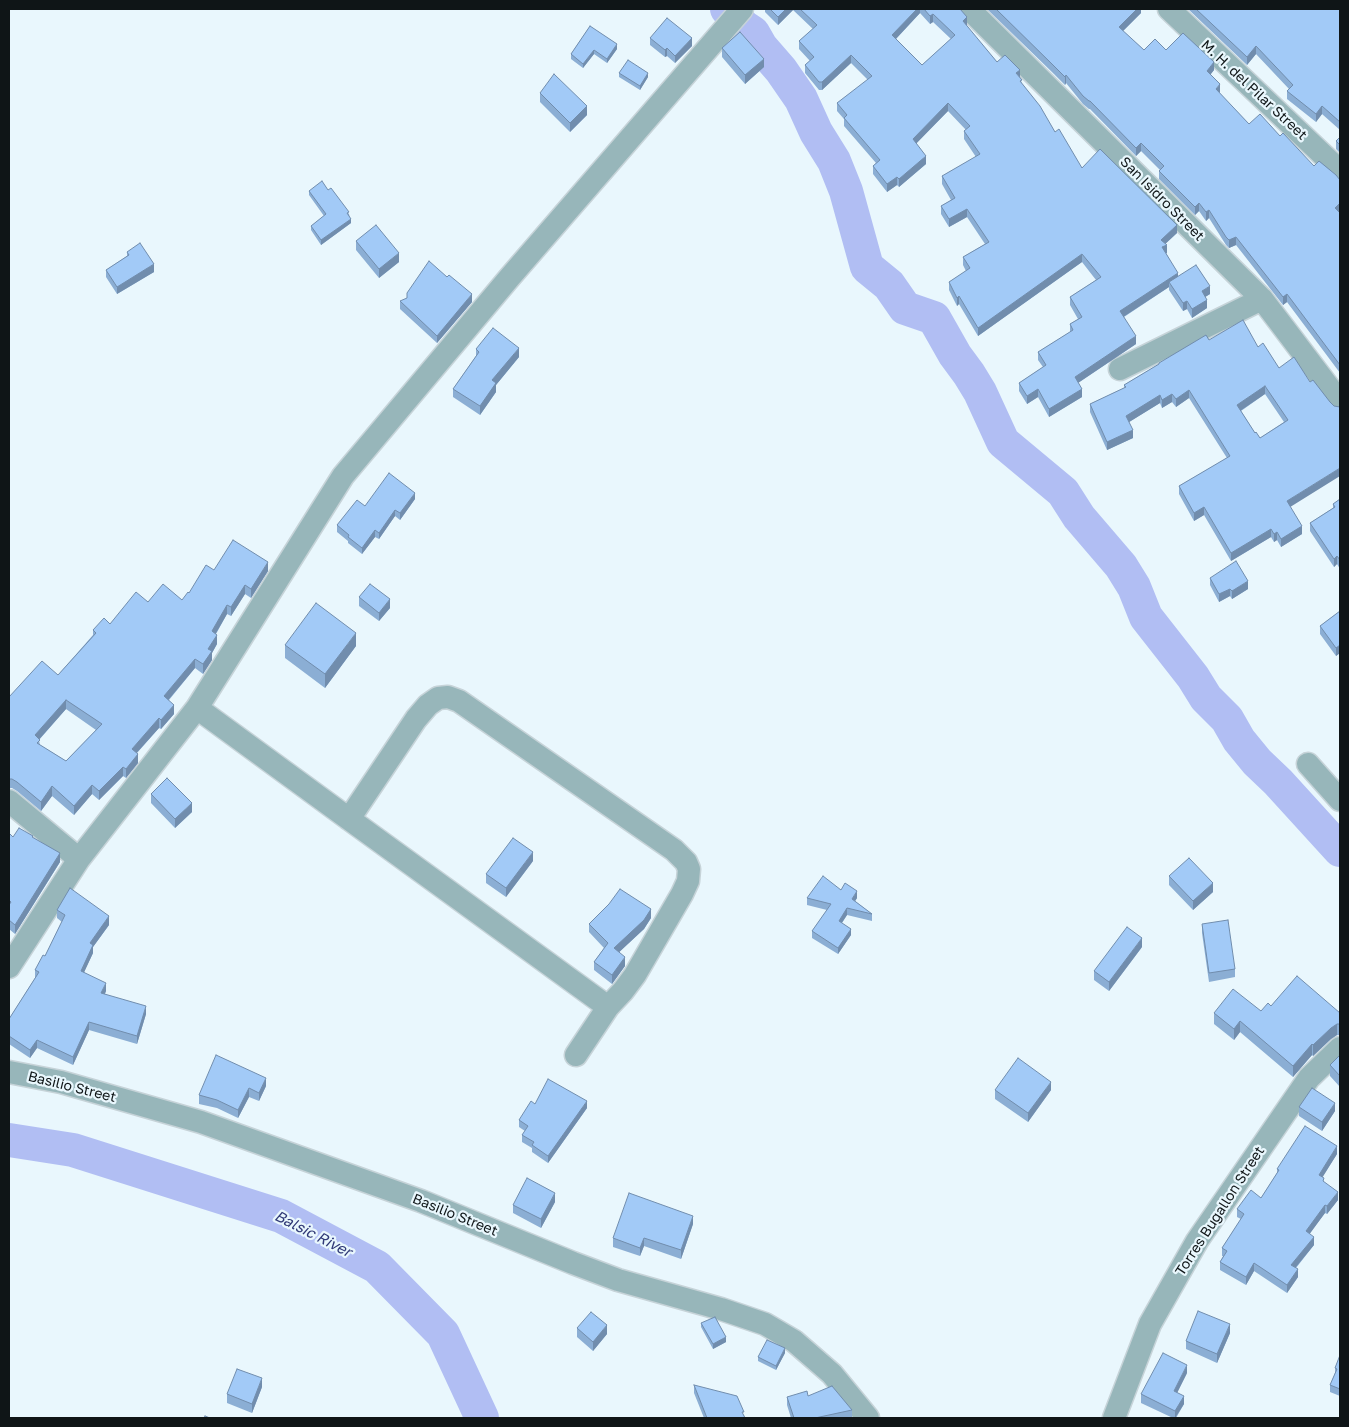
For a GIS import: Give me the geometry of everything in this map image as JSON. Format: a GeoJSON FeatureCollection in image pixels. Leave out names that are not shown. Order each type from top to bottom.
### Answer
{"type":"FeatureCollection","features":[{"type":"Feature","properties":{"kind":"street","name":"San Isidro Street"},"geometry":{"type":"LineString","coordinates":[[969,9],[1262,299],[1340,402]]}},
{"type":"Feature","properties":{"kind":"street","name":"M. H. del Pilar Street"},"geometry":{"type":"LineString","coordinates":[[1169,9],[1340,171]]}},
{"type":"Feature","properties":{"kind":"street"},"geometry":{"type":"LineString","coordinates":[[9,967],[79,859],[196,708],[343,476],[510,277],[735,16]]}},
{"type":"Feature","properties":{"kind":"street"},"geometry":{"type":"LineString","coordinates":[[1120,369],[1262,299]]}},
{"type":"Feature","properties":{"kind":"street"},"geometry":{"type":"LineString","coordinates":[[349,819],[416,719],[428,705],[438,698],[448,697],[459,701],[674,850],[686,862],[689,869],[688,881],[682,894],[634,975],[623,991],[608,1007],[576,1055]]}},
{"type":"Feature","properties":{"kind":"street"},"geometry":{"type":"LineString","coordinates":[[196,708],[608,1007]]}},
{"type":"Feature","properties":{"kind":"street"},"geometry":{"type":"LineString","coordinates":[[1308,764],[1340,800]]}},
{"type":"Feature","properties":{"kind":"street"},"geometry":{"type":"LineString","coordinates":[[9,801],[79,859]]}},
{"type":"Feature","properties":{"kind":"street","name":"Torres Bugallon Street"},"geometry":{"type":"LineString","coordinates":[[1118,1417],[1150,1324],[1197,1241],[1310,1078],[1340,1048]]}},
{"type":"Feature","properties":{"kind":"street","name":"Basilio Street"},"geometry":{"type":"LineString","coordinates":[[9,1072],[61,1082],[201,1122],[421,1201],[609,1276],[721,1308],[765,1324],[794,1341],[832,1374],[868,1418]]}},
{"type":"Feature","properties":{"kind":"building"},"geometry":{"type":"Polygon","coordinates":[[[770,9],[786,9],[778,17],[770,9]]]}},
{"type":"Feature","properties":{"kind":"building"},"geometry":{"type":"Polygon","coordinates":[[[800,9],[917,9],[892,35],[922,65],[955,35],[933,14],[930,16],[924,9],[960,9],[967,17],[963,21],[997,62],[1005,55],[1020,70],[1016,73],[1022,80],[1020,81],[1040,106],[1055,132],[1059,129],[1082,168],[1100,149],[1177,225],[1161,240],[1167,245],[1162,247],[1178,273],[1120,311],[1136,336],[1075,377],[1082,389],[1049,409],[1038,389],[1027,396],[1019,383],[1046,365],[1038,352],[1073,330],[1070,324],[1082,317],[1070,297],[1101,277],[1082,254],[978,328],[959,296],[957,298],[949,282],[970,268],[963,257],[989,242],[967,209],[949,219],[941,206],[955,198],[942,176],[980,154],[964,131],[970,126],[948,103],[913,139],[926,156],[899,179],[897,177],[887,184],[873,166],[880,160],[844,118],[847,115],[837,103],[872,76],[851,55],[822,82],[819,82],[805,65],[814,57],[799,41],[817,25],[800,9]]]}},
{"type":"Feature","properties":{"kind":"building"},"geometry":{"type":"Polygon","coordinates":[[[996,9],[1137,9],[1119,27],[1144,50],[1155,39],[1166,50],[1183,33],[1214,62],[1207,71],[1220,84],[1216,89],[1249,124],[1260,114],[1280,136],[1283,133],[1314,166],[1319,161],[1336,175],[1340,180],[1340,203],[1335,208],[1340,213],[1340,365],[1287,294],[1283,297],[1236,237],[1229,240],[1209,210],[1206,212],[1199,203],[1195,207],[1159,171],[1164,166],[1141,143],[1136,148],[1083,96],[1066,75],[1065,77],[996,9]]]}},
{"type":"Feature","properties":{"kind":"building"},"geometry":{"type":"Polygon","coordinates":[[[1196,9],[1340,9],[1340,122],[1322,106],[1316,114],[1287,91],[1293,85],[1256,46],[1247,57],[1196,9]]]}},
{"type":"Feature","properties":{"kind":"building"},"geometry":{"type":"Polygon","coordinates":[[[667,18],[692,38],[675,56],[667,48],[665,50],[650,38],[667,18]]]}},
{"type":"Feature","properties":{"kind":"building"},"geometry":{"type":"Polygon","coordinates":[[[590,26],[617,44],[607,59],[594,50],[583,64],[571,54],[590,26]]]}},
{"type":"Feature","properties":{"kind":"building"},"geometry":{"type":"Polygon","coordinates":[[[740,32],[764,59],[745,75],[722,48],[740,32]]]}},
{"type":"Feature","properties":{"kind":"building"},"geometry":{"type":"Polygon","coordinates":[[[628,60],[648,73],[640,86],[619,73],[628,60]]]}},
{"type":"Feature","properties":{"kind":"building"},"geometry":{"type":"Polygon","coordinates":[[[554,74],[587,106],[570,123],[540,93],[554,74]]]}},
{"type":"Feature","properties":{"kind":"building"},"geometry":{"type":"Polygon","coordinates":[[[1340,137],[1340,145],[1336,141],[1340,137]]]}},
{"type":"Feature","properties":{"kind":"building"},"geometry":{"type":"Polygon","coordinates":[[[322,181],[328,190],[331,188],[349,212],[347,213],[351,219],[321,240],[311,226],[326,214],[309,191],[322,181]]]}},
{"type":"Feature","properties":{"kind":"building"},"geometry":{"type":"Polygon","coordinates":[[[376,225],[399,253],[379,269],[356,241],[376,225]]]}},
{"type":"Feature","properties":{"kind":"building"},"geometry":{"type":"Polygon","coordinates":[[[140,243],[154,264],[117,287],[106,270],[129,255],[127,252],[140,243]]]}},
{"type":"Feature","properties":{"kind":"building"},"geometry":{"type":"Polygon","coordinates":[[[429,261],[447,277],[449,275],[472,294],[437,336],[400,301],[407,298],[407,293],[429,261]]]}},
{"type":"Feature","properties":{"kind":"building"},"geometry":{"type":"Polygon","coordinates":[[[1196,265],[1210,286],[1202,291],[1207,300],[1192,309],[1187,301],[1183,303],[1169,282],[1196,265]]]}},
{"type":"Feature","properties":{"kind":"building"},"geometry":{"type":"Polygon","coordinates":[[[1243,320],[1258,347],[1263,343],[1279,368],[1294,357],[1310,382],[1313,380],[1334,406],[1340,407],[1340,468],[1287,501],[1302,526],[1281,539],[1277,532],[1274,534],[1271,529],[1231,553],[1204,507],[1194,513],[1179,486],[1230,456],[1189,390],[1176,399],[1172,394],[1162,400],[1160,395],[1126,416],[1133,430],[1107,442],[1090,404],[1126,387],[1124,385],[1206,335],[1209,340],[1243,320]],[[1265,386],[1237,405],[1260,438],[1288,420],[1265,386]]]}},
{"type":"Feature","properties":{"kind":"building"},"geometry":{"type":"Polygon","coordinates":[[[493,328],[519,348],[492,380],[496,383],[480,406],[453,389],[479,352],[476,349],[493,328]]]}},
{"type":"Feature","properties":{"kind":"building"},"geometry":{"type":"Polygon","coordinates":[[[389,473],[415,493],[400,513],[395,510],[379,533],[375,530],[362,548],[337,525],[357,500],[365,506],[389,473]]]}},
{"type":"Feature","properties":{"kind":"building"},"geometry":{"type":"Polygon","coordinates":[[[1340,499],[1340,560],[1337,556],[1334,559],[1310,523],[1335,507],[1333,504],[1340,499]]]}},
{"type":"Feature","properties":{"kind":"building"},"geometry":{"type":"Polygon","coordinates":[[[233,540],[268,562],[251,589],[245,585],[231,607],[227,605],[212,631],[217,635],[208,649],[212,651],[203,664],[195,659],[164,696],[174,705],[161,720],[159,718],[132,749],[138,754],[126,769],[123,767],[99,791],[92,785],[74,806],[52,786],[41,802],[17,782],[9,779],[9,697],[42,661],[58,675],[96,633],[93,630],[104,618],[110,624],[136,592],[148,602],[163,584],[182,600],[189,593],[206,565],[214,570],[233,540]],[[66,700],[35,735],[40,740],[37,743],[66,761],[102,724],[66,700]]]}},
{"type":"Feature","properties":{"kind":"building"},"geometry":{"type":"Polygon","coordinates":[[[1236,561],[1248,581],[1232,591],[1230,589],[1219,594],[1210,578],[1236,561]]]}},
{"type":"Feature","properties":{"kind":"building"},"geometry":{"type":"Polygon","coordinates":[[[370,584],[390,599],[379,613],[359,597],[370,584]]]}},
{"type":"Feature","properties":{"kind":"building"},"geometry":{"type":"Polygon","coordinates":[[[316,603],[356,633],[325,674],[285,645],[316,603]]]}},
{"type":"Feature","properties":{"kind":"building"},"geometry":{"type":"Polygon","coordinates":[[[1340,611],[1340,645],[1336,648],[1320,626],[1340,611]]]}},
{"type":"Feature","properties":{"kind":"building"},"geometry":{"type":"Polygon","coordinates":[[[167,778],[192,803],[175,819],[151,794],[167,778]]]}},
{"type":"Feature","properties":{"kind":"building"},"geometry":{"type":"Polygon","coordinates":[[[19,828],[60,853],[15,925],[9,920],[9,905],[11,902],[9,900],[9,833],[13,837],[19,828]]]}},
{"type":"Feature","properties":{"kind":"building"},"geometry":{"type":"Polygon","coordinates":[[[513,838],[533,852],[506,888],[486,874],[513,838]]]}},
{"type":"Feature","properties":{"kind":"building"},"geometry":{"type":"Polygon","coordinates":[[[1189,858],[1213,883],[1193,901],[1169,876],[1189,858]]]}},
{"type":"Feature","properties":{"kind":"building"},"geometry":{"type":"Polygon","coordinates":[[[823,876],[841,890],[845,883],[857,891],[852,899],[872,914],[847,908],[839,921],[851,929],[838,948],[812,931],[831,904],[807,898],[823,876]]]}},
{"type":"Feature","properties":{"kind":"building"},"geometry":{"type":"Polygon","coordinates":[[[70,888],[109,916],[90,943],[93,945],[81,971],[106,983],[101,993],[146,1006],[137,1036],[89,1022],[73,1057],[37,1040],[30,1050],[9,1036],[9,1019],[39,972],[35,970],[43,955],[45,956],[65,915],[57,910],[70,888]]]}},
{"type":"Feature","properties":{"kind":"building"},"geometry":{"type":"Polygon","coordinates":[[[620,889],[651,909],[644,920],[614,948],[625,957],[612,975],[594,962],[608,943],[589,924],[609,904],[620,889]]]}},
{"type":"Feature","properties":{"kind":"building"},"geometry":{"type":"Polygon","coordinates":[[[1228,920],[1235,969],[1209,973],[1202,924],[1228,920]]]}},
{"type":"Feature","properties":{"kind":"building"},"geometry":{"type":"Polygon","coordinates":[[[1127,927],[1142,938],[1109,982],[1094,971],[1127,927]]]}},
{"type":"Feature","properties":{"kind":"building"},"geometry":{"type":"Polygon","coordinates":[[[1297,976],[1340,1013],[1340,1024],[1331,1028],[1312,1044],[1293,1066],[1240,1021],[1234,1029],[1214,1013],[1233,989],[1261,1011],[1268,1003],[1271,1006],[1297,976]]]}},
{"type":"Feature","properties":{"kind":"building"},"geometry":{"type":"Polygon","coordinates":[[[216,1055],[266,1078],[259,1093],[249,1088],[238,1110],[217,1100],[199,1095],[216,1055]]]}},
{"type":"Feature","properties":{"kind":"building"},"geometry":{"type":"Polygon","coordinates":[[[1340,1055],[1340,1076],[1330,1065],[1340,1055]]]}},
{"type":"Feature","properties":{"kind":"building"},"geometry":{"type":"Polygon","coordinates":[[[1018,1058],[1051,1082],[1028,1113],[995,1090],[1018,1058]]]}},
{"type":"Feature","properties":{"kind":"building"},"geometry":{"type":"Polygon","coordinates":[[[548,1079],[587,1101],[548,1156],[532,1145],[534,1142],[522,1135],[528,1126],[519,1120],[531,1101],[535,1104],[548,1079]]]}},
{"type":"Feature","properties":{"kind":"building"},"geometry":{"type":"Polygon","coordinates":[[[1312,1088],[1335,1103],[1322,1122],[1299,1107],[1312,1088]]]}},
{"type":"Feature","properties":{"kind":"building"},"geometry":{"type":"Polygon","coordinates":[[[1305,1126],[1337,1146],[1319,1175],[1324,1178],[1323,1181],[1338,1192],[1327,1206],[1325,1205],[1306,1231],[1314,1237],[1291,1265],[1298,1269],[1287,1285],[1254,1263],[1246,1277],[1220,1262],[1227,1251],[1222,1248],[1244,1214],[1237,1209],[1251,1190],[1261,1198],[1305,1126]]]}},
{"type":"Feature","properties":{"kind":"building"},"geometry":{"type":"Polygon","coordinates":[[[527,1178],[555,1193],[541,1219],[513,1205],[527,1178]]]}},
{"type":"Feature","properties":{"kind":"building"},"geometry":{"type":"Polygon","coordinates":[[[629,1193],[693,1216],[681,1250],[644,1238],[640,1248],[613,1238],[629,1193]]]}},
{"type":"Feature","properties":{"kind":"building"},"geometry":{"type":"Polygon","coordinates":[[[1198,1311],[1230,1324],[1217,1354],[1186,1341],[1198,1311]]]}},
{"type":"Feature","properties":{"kind":"building"},"geometry":{"type":"Polygon","coordinates":[[[591,1312],[607,1325],[593,1342],[577,1328],[591,1312]]]}},
{"type":"Feature","properties":{"kind":"building"},"geometry":{"type":"Polygon","coordinates":[[[715,1317],[726,1337],[713,1344],[701,1323],[715,1317]]]}},
{"type":"Feature","properties":{"kind":"building"},"geometry":{"type":"Polygon","coordinates":[[[767,1340],[785,1348],[776,1366],[758,1357],[767,1340]]]}},
{"type":"Feature","properties":{"kind":"building"},"geometry":{"type":"Polygon","coordinates":[[[1163,1353],[1187,1365],[1174,1391],[1184,1396],[1175,1411],[1141,1394],[1163,1353]]]}},
{"type":"Feature","properties":{"kind":"building"},"geometry":{"type":"Polygon","coordinates":[[[1340,1355],[1340,1389],[1330,1385],[1337,1369],[1335,1368],[1340,1355]]]}},
{"type":"Feature","properties":{"kind":"building"},"geometry":{"type":"Polygon","coordinates":[[[237,1369],[262,1378],[252,1404],[227,1394],[237,1369]]]}},
{"type":"Feature","properties":{"kind":"building"},"geometry":{"type":"Polygon","coordinates":[[[694,1385],[737,1396],[745,1418],[707,1418],[694,1385]]]}},
{"type":"Feature","properties":{"kind":"building"},"geometry":{"type":"Polygon","coordinates":[[[832,1386],[852,1410],[815,1418],[794,1418],[787,1397],[807,1391],[808,1396],[832,1386]]]}},
{"type":"Feature","properties":{"kind":"waterway"},"geometry":{"type":"LineString","coordinates":[[727,9],[744,27],[753,33],[761,47],[781,70],[801,99],[816,132],[834,161],[846,191],[867,267],[889,285],[905,308],[934,318],[955,355],[980,392],[1003,442],[1063,492],[1079,517],[1121,566],[1134,587],[1146,617],[1193,677],[1206,698],[1227,719],[1239,740],[1257,762],[1278,782],[1340,850]]}},
{"type":"Feature","properties":{"kind":"waterway","name":"Balsic River"},"geometry":{"type":"LineString","coordinates":[[9,1140],[73,1150],[281,1216],[377,1267],[443,1334],[482,1418]]}}]}
